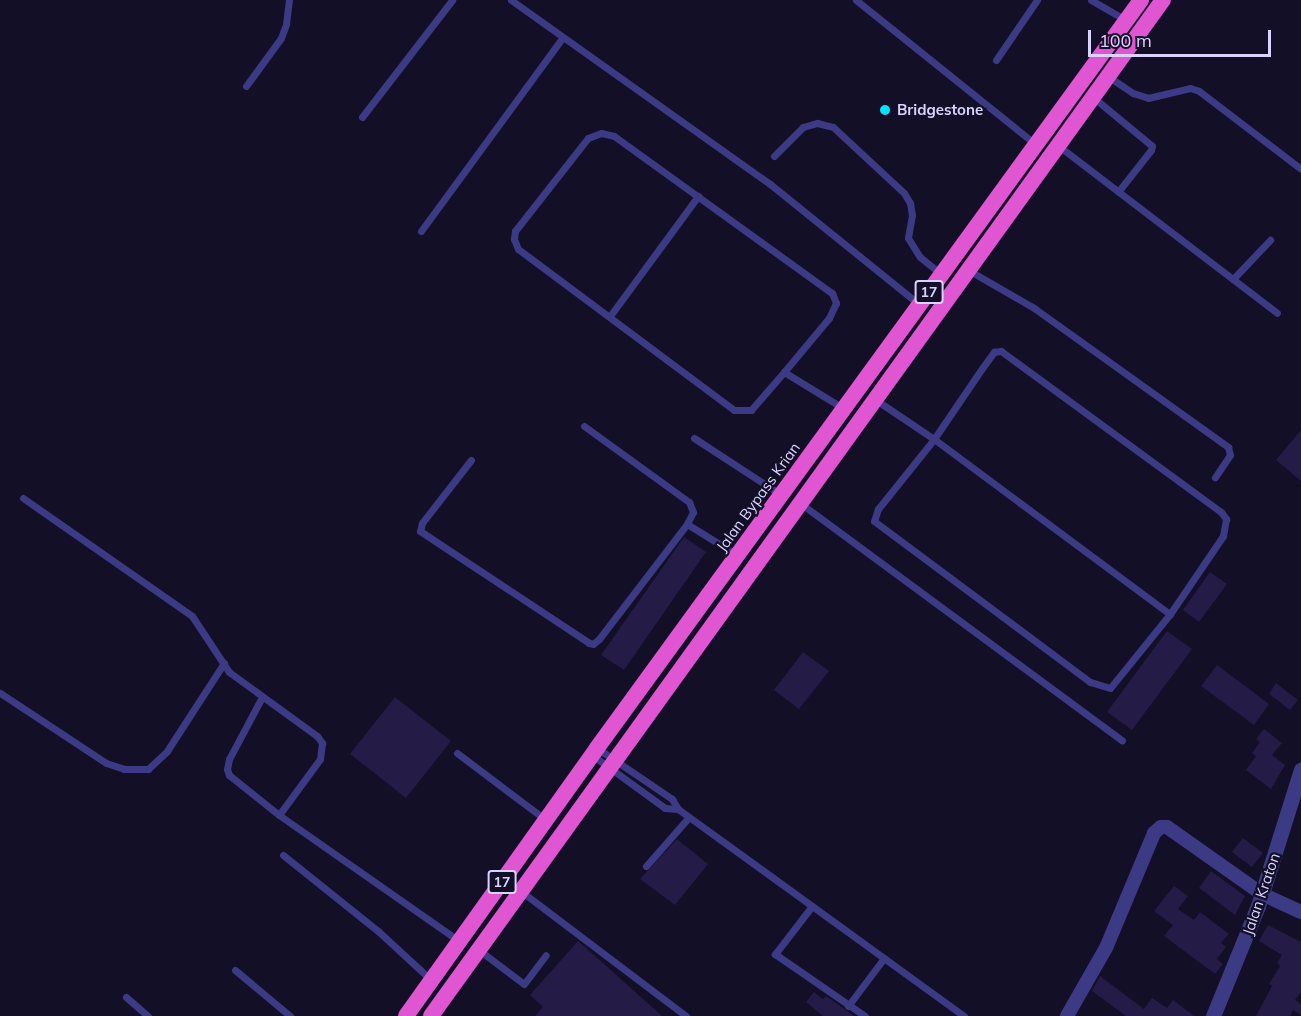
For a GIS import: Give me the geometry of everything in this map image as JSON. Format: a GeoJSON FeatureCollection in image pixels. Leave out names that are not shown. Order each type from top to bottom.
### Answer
{"type":"FeatureCollection","features":[{"type":"Feature","properties":{"kind":"highway","name":"Jalan Bypass Krian"},"geometry":{"type":"LineString","coordinates":[[406,1016],[843,408],[1141,0]]}},
{"type":"Feature","properties":{"kind":"highway","name":"17"},"geometry":{"type":"LineString","coordinates":[[431,1016],[1163,0]]}},
{"type":"Feature","properties":{"kind":"street","name":"Jalan Kraton"},"geometry":{"type":"LineString","coordinates":[[1214,1016],[1262,894],[1301,770]]}},
{"type":"Feature","properties":{"kind":"street"},"geometry":{"type":"LineString","coordinates":[[1067,1016],[1106,948],[1158,828],[1167,827],[1262,894],[1301,912]]}},
{"type":"Feature","properties":{"kind":"lane"},"geometry":{"type":"LineString","coordinates":[[246,86],[281,38],[286,24],[289,0]]}},
{"type":"Feature","properties":{"kind":"lane"},"geometry":{"type":"LineString","coordinates":[[362,117],[452,0]]}},
{"type":"Feature","properties":{"kind":"lane"},"geometry":{"type":"LineString","coordinates":[[511,0],[770,184],[920,305]]}},
{"type":"Feature","properties":{"kind":"lane"},"geometry":{"type":"LineString","coordinates":[[856,0],[1035,144]]}},
{"type":"Feature","properties":{"kind":"lane"},"geometry":{"type":"LineString","coordinates":[[996,60],[1037,0]]}},
{"type":"Feature","properties":{"kind":"lane"},"geometry":{"type":"LineString","coordinates":[[1091,0],[1126,21]]}},
{"type":"Feature","properties":{"kind":"lane"},"geometry":{"type":"LineString","coordinates":[[421,231],[562,38]]}},
{"type":"Feature","properties":{"kind":"lane"},"geometry":{"type":"LineString","coordinates":[[1109,77],[1133,93],[1148,98],[1180,89],[1190,88],[1199,91],[1301,169]]}},
{"type":"Feature","properties":{"kind":"lane"},"geometry":{"type":"LineString","coordinates":[[1094,98],[1152,146],[1118,192]]}},
{"type":"Feature","properties":{"kind":"lane"},"geometry":{"type":"LineString","coordinates":[[774,156],[803,127],[817,123],[833,127],[904,194],[910,203],[912,215],[908,238],[920,256],[942,275]]}},
{"type":"Feature","properties":{"kind":"lane"},"geometry":{"type":"LineString","coordinates":[[601,133],[614,136],[818,282],[835,299],[836,303],[829,318],[751,410],[734,410],[610,316],[523,254],[515,243],[515,231],[588,138],[601,133]]}},
{"type":"Feature","properties":{"kind":"lane"},"geometry":{"type":"LineString","coordinates":[[1058,146],[1277,313]]}},
{"type":"Feature","properties":{"kind":"lane"},"geometry":{"type":"LineString","coordinates":[[610,316],[699,196]]}},
{"type":"Feature","properties":{"kind":"lane"},"geometry":{"type":"LineString","coordinates":[[1233,279],[1270,240]]}},
{"type":"Feature","properties":{"kind":"lane"},"geometry":{"type":"LineString","coordinates":[[969,270],[1034,308],[1228,447],[1230,455],[1215,477]]}},
{"type":"Feature","properties":{"kind":"lane"},"geometry":{"type":"LineString","coordinates":[[1001,351],[1221,512],[1226,519],[1223,536],[1170,614],[1116,683],[1110,687],[1101,687],[876,524],[874,515],[934,439],[991,357],[1001,351]]}},
{"type":"Feature","properties":{"kind":"lane"},"geometry":{"type":"LineString","coordinates":[[784,372],[843,408]]}},
{"type":"Feature","properties":{"kind":"lane"},"geometry":{"type":"LineString","coordinates":[[874,399],[934,439],[1170,614]]}},
{"type":"Feature","properties":{"kind":"lane"},"geometry":{"type":"LineString","coordinates":[[471,460],[422,523],[420,531],[593,644],[687,524],[693,512],[689,502],[584,426]]}},
{"type":"Feature","properties":{"kind":"lane"},"geometry":{"type":"LineString","coordinates":[[694,438],[782,495]]}},
{"type":"Feature","properties":{"kind":"lane"},"geometry":{"type":"LineString","coordinates":[[23,498],[192,616],[229,672],[317,736],[322,743],[320,759],[279,815]]}},
{"type":"Feature","properties":{"kind":"lane"},"geometry":{"type":"LineString","coordinates":[[800,503],[1122,740]]}},
{"type":"Feature","properties":{"kind":"lane"},"geometry":{"type":"LineString","coordinates":[[687,524],[738,556]]}},
{"type":"Feature","properties":{"kind":"lane"},"geometry":{"type":"LineString","coordinates":[[0,693],[106,763],[124,769],[148,770],[166,751],[224,663]]}},
{"type":"Feature","properties":{"kind":"lane"},"geometry":{"type":"LineString","coordinates":[[262,697],[229,759],[227,769],[229,775],[279,815],[459,941]]}},
{"type":"Feature","properties":{"kind":"lane"},"geometry":{"type":"LineString","coordinates":[[595,751],[665,808],[678,809]]}},
{"type":"Feature","properties":{"kind":"lane"},"geometry":{"type":"LineString","coordinates":[[457,753],[546,820]]}},
{"type":"Feature","properties":{"kind":"lane"},"geometry":{"type":"LineString","coordinates":[[612,764],[672,799],[678,809],[964,1016]]}},
{"type":"Feature","properties":{"kind":"lane"},"geometry":{"type":"LineString","coordinates":[[646,866],[689,817]]}},
{"type":"Feature","properties":{"kind":"lane"},"geometry":{"type":"LineString","coordinates":[[283,855],[378,931],[432,980]]}},
{"type":"Feature","properties":{"kind":"lane"},"geometry":{"type":"LineString","coordinates":[[520,890],[686,1016]]}},
{"type":"Feature","properties":{"kind":"lane"},"geometry":{"type":"LineString","coordinates":[[812,906],[775,954],[865,1016]]}},
{"type":"Feature","properties":{"kind":"lane"},"geometry":{"type":"LineString","coordinates":[[478,950],[524,984],[546,955]]}},
{"type":"Feature","properties":{"kind":"lane"},"geometry":{"type":"LineString","coordinates":[[848,1006],[884,958]]}},
{"type":"Feature","properties":{"kind":"lane"},"geometry":{"type":"LineString","coordinates":[[235,970],[290,1016]]}},
{"type":"Feature","properties":{"kind":"lane"},"geometry":{"type":"LineString","coordinates":[[126,997],[148,1016]]}},
{"type":"Feature","properties":{"kind":"building"},"geometry":{"type":"Polygon","coordinates":[[[1301,430],[1301,481],[1276,460],[1301,430]]]}},
{"type":"Feature","properties":{"kind":"building"},"geometry":{"type":"Polygon","coordinates":[[[684,537],[706,552],[624,670],[601,655],[684,537]]]}},
{"type":"Feature","properties":{"kind":"building"},"geometry":{"type":"Polygon","coordinates":[[[1210,572],[1227,584],[1199,622],[1183,610],[1210,572]]]}},
{"type":"Feature","properties":{"kind":"building"},"geometry":{"type":"Polygon","coordinates":[[[1167,631],[1192,649],[1132,730],[1107,712],[1167,631]]]}},
{"type":"Feature","properties":{"kind":"building"},"geometry":{"type":"Polygon","coordinates":[[[803,652],[829,671],[799,709],[774,690],[803,652]]]}},
{"type":"Feature","properties":{"kind":"building"},"geometry":{"type":"Polygon","coordinates":[[[1217,665],[1269,704],[1254,725],[1201,686],[1217,665]]]}},
{"type":"Feature","properties":{"kind":"building"},"geometry":{"type":"Polygon","coordinates":[[[1276,683],[1298,700],[1290,710],[1269,694],[1276,683]]]}},
{"type":"Feature","properties":{"kind":"building"},"geometry":{"type":"Polygon","coordinates":[[[395,697],[451,741],[406,798],[350,754],[395,697]]]}},
{"type":"Feature","properties":{"kind":"building"},"geometry":{"type":"Polygon","coordinates":[[[1264,729],[1282,743],[1272,755],[1285,765],[1271,789],[1246,770],[1256,756],[1252,753],[1260,742],[1256,739],[1264,729]]]}},
{"type":"Feature","properties":{"kind":"building"},"geometry":{"type":"Polygon","coordinates":[[[1243,838],[1263,853],[1252,867],[1232,852],[1243,838]]]}},
{"type":"Feature","properties":{"kind":"building"},"geometry":{"type":"Polygon","coordinates":[[[677,839],[708,864],[675,905],[640,879],[677,839]]]}},
{"type":"Feature","properties":{"kind":"building"},"geometry":{"type":"Polygon","coordinates":[[[1211,871],[1245,896],[1235,915],[1199,888],[1211,871]]]}},
{"type":"Feature","properties":{"kind":"building"},"geometry":{"type":"Polygon","coordinates":[[[1174,886],[1188,896],[1178,909],[1194,920],[1200,912],[1229,934],[1221,943],[1226,947],[1217,959],[1223,964],[1215,974],[1164,936],[1173,925],[1154,911],[1174,886]]]}},
{"type":"Feature","properties":{"kind":"building"},"geometry":{"type":"Polygon","coordinates":[[[1268,925],[1301,942],[1301,992],[1295,1000],[1301,1004],[1301,1015],[1293,1010],[1290,1016],[1256,1016],[1272,986],[1269,984],[1280,966],[1277,963],[1282,955],[1259,941],[1268,925]]]}},
{"type":"Feature","properties":{"kind":"building"},"geometry":{"type":"Polygon","coordinates":[[[578,941],[662,1016],[535,1016],[543,1007],[530,995],[578,941]]]}},
{"type":"Feature","properties":{"kind":"building"},"geometry":{"type":"Polygon","coordinates":[[[1100,976],[1144,1009],[1152,998],[1167,1008],[1173,1000],[1194,1016],[1126,1016],[1092,991],[1100,976]]]}},
{"type":"Feature","properties":{"kind":"building"},"geometry":{"type":"Polygon","coordinates":[[[814,992],[823,999],[826,996],[854,1016],[823,1016],[806,1002],[814,992]]]}},
{"type":"Feature","properties":{"kind":"place","name":"Bridgestone"},"geometry":{"type":"Point","coordinates":[885,110]}}]}
